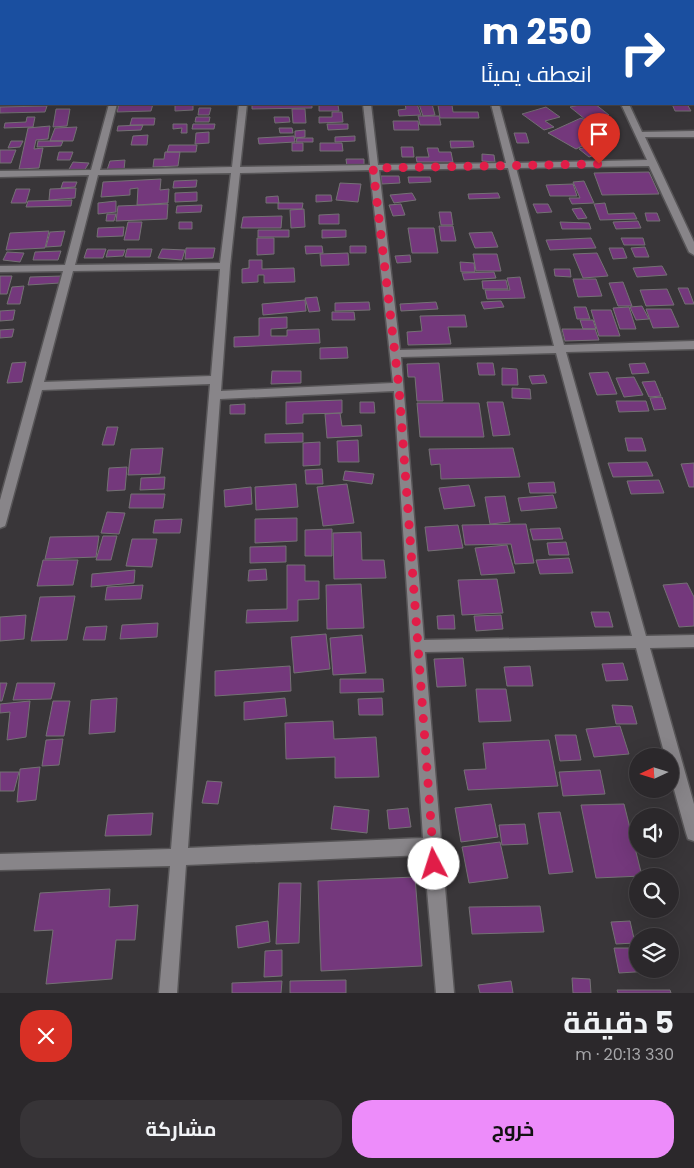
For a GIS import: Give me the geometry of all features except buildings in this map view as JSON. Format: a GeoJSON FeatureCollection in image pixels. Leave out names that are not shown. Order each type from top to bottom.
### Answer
{"type":"FeatureCollection","features":[{"type":"Feature","properties":{"kind":"street"},"geometry":{"type":"LineString","coordinates":[[0,523],[113,105]]}},
{"type":"Feature","properties":{"kind":"street"},"geometry":{"type":"LineString","coordinates":[[168,993],[225,266],[242,105]]}},
{"type":"Feature","properties":{"kind":"street"},"geometry":{"type":"LineString","coordinates":[[367,105],[399,388],[432,846],[445,993]]}},
{"type":"Feature","properties":{"kind":"street"},"geometry":{"type":"LineString","coordinates":[[495,105],[510,166],[694,833]]}},
{"type":"Feature","properties":{"kind":"street"},"geometry":{"type":"LineString","coordinates":[[625,105],[694,252]]}},
{"type":"Feature","properties":{"kind":"street"},"geometry":{"type":"LineString","coordinates":[[639,135],[694,134]]}},
{"type":"Feature","properties":{"kind":"street"},"geometry":{"type":"LineString","coordinates":[[0,174],[652,163]]}},
{"type":"Feature","properties":{"kind":"street"},"geometry":{"type":"LineString","coordinates":[[0,269],[225,266]]}},
{"type":"Feature","properties":{"kind":"street"},"geometry":{"type":"LineString","coordinates":[[395,354],[694,345]]}},
{"type":"Feature","properties":{"kind":"street"},"geometry":{"type":"LineString","coordinates":[[37,386],[217,380]]}},
{"type":"Feature","properties":{"kind":"street"},"geometry":{"type":"LineString","coordinates":[[215,395],[399,388]]}},
{"type":"Feature","properties":{"kind":"street"},"geometry":{"type":"LineString","coordinates":[[419,646],[694,641]]}},
{"type":"Feature","properties":{"kind":"street"},"geometry":{"type":"LineString","coordinates":[[0,862],[178,857],[432,846]]}},
{"type":"Feature","properties":{"kind":"route"},"geometry":{"type":"LineString","coordinates":[[434,864],[399,388],[373,168],[599,164]]}}]}
